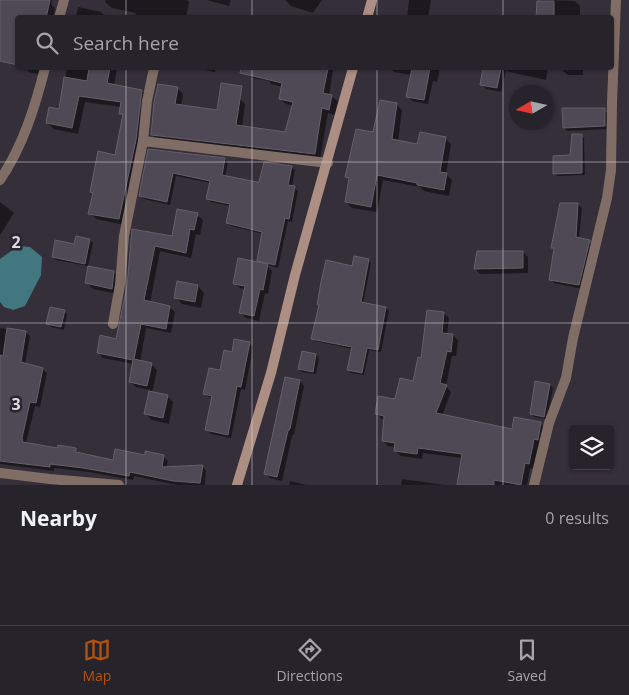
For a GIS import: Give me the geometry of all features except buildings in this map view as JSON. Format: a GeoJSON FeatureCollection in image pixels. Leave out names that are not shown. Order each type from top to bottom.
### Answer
{"type":"FeatureCollection","features":[{"type":"Feature","properties":{"kind":"street"},"geometry":{"type":"LineString","coordinates":[[60,15],[64,0]]}},
{"type":"Feature","properties":{"kind":"street"},"geometry":{"type":"LineString","coordinates":[[368,15],[372,0]]}},
{"type":"Feature","properties":{"kind":"street"},"geometry":{"type":"LineString","coordinates":[[614,51],[616,0]]}},
{"type":"Feature","properties":{"kind":"street"},"geometry":{"type":"LineString","coordinates":[[0,180],[12,162],[34,108],[44,70]]}},
{"type":"Feature","properties":{"kind":"street"},"geometry":{"type":"LineString","coordinates":[[113,324],[120,285],[124,236],[143,141],[147,101],[154,70]]}},
{"type":"Feature","properties":{"kind":"street"},"geometry":{"type":"LineString","coordinates":[[237,485],[271,373],[352,70]]}},
{"type":"Feature","properties":{"kind":"street"},"geometry":{"type":"LineString","coordinates":[[534,485],[549,423],[566,378],[573,338],[607,198],[611,170],[613,70]]}},
{"type":"Feature","properties":{"kind":"street"},"geometry":{"type":"LineString","coordinates":[[143,141],[328,163]]}},
{"type":"Feature","properties":{"kind":"street"},"geometry":{"type":"LineString","coordinates":[[0,473],[118,485]]}},
{"type":"Feature","properties":{"kind":"water"},"geometry":{"type":"Polygon","coordinates":[[[18,246],[30,247],[42,257],[41,275],[25,306],[13,310],[4,307],[0,302],[0,259],[18,246]]]}}]}
